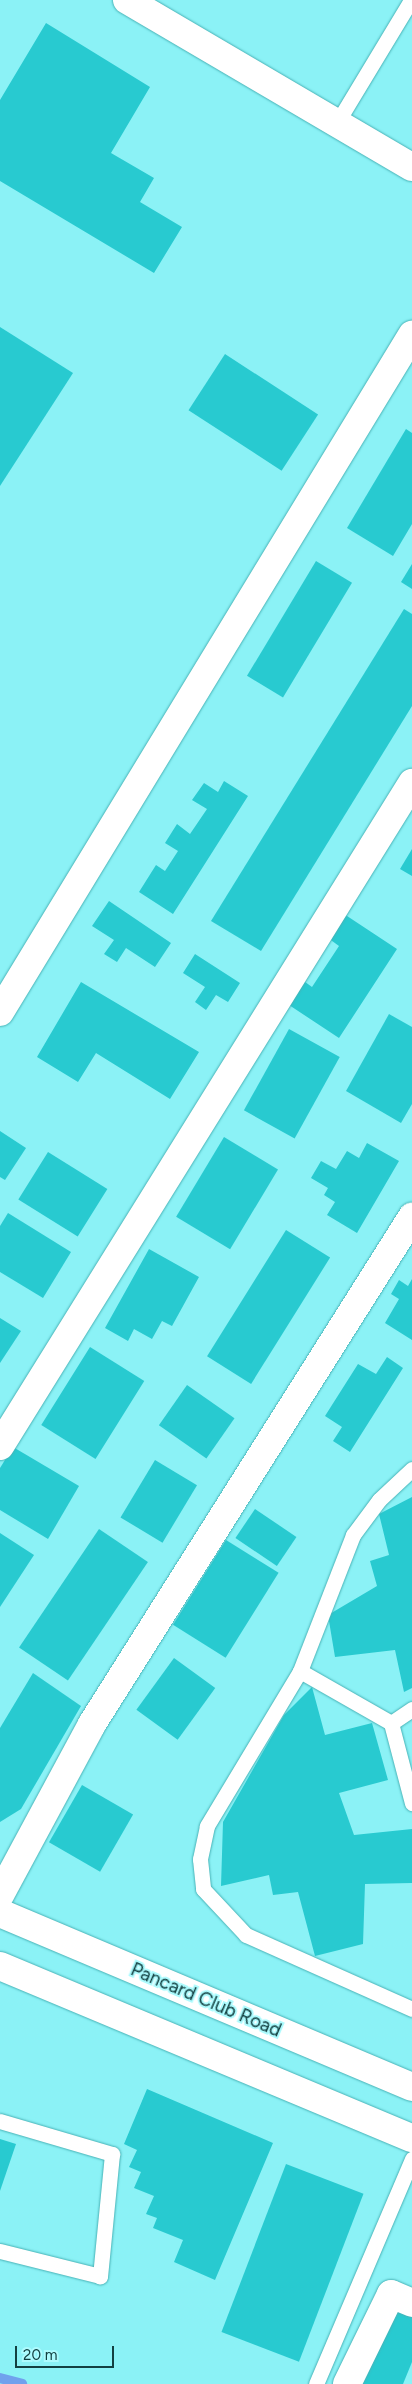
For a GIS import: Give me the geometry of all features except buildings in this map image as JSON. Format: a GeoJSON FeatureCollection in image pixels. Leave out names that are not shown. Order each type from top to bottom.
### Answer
{"type":"FeatureCollection","features":[{"type":"Feature","properties":{"kind":"street"},"geometry":{"type":"LineString","coordinates":[[127,0],[338,121],[412,167]]}},
{"type":"Feature","properties":{"kind":"street"},"geometry":{"type":"LineString","coordinates":[[0,1012],[412,335]]}},
{"type":"Feature","properties":{"kind":"street"},"geometry":{"type":"LineString","coordinates":[[0,1446],[412,783]]}},
{"type":"Feature","properties":{"kind":"street"},"geometry":{"type":"LineString","coordinates":[[0,1895],[92,1724],[412,1217]]}},
{"type":"Feature","properties":{"kind":"street","name":"Pancard Club Road"},"geometry":{"type":"LineString","coordinates":[[0,1913],[412,2087]]}},
{"type":"Feature","properties":{"kind":"street"},"geometry":{"type":"LineString","coordinates":[[0,1966],[412,2138]]}},
{"type":"Feature","properties":{"kind":"street"},"geometry":{"type":"LineString","coordinates":[[347,2384],[391,2294],[412,2303]]}},
{"type":"Feature","properties":{"kind":"lane"},"geometry":{"type":"LineString","coordinates":[[338,121],[411,0]]}},
{"type":"Feature","properties":{"kind":"lane"},"geometry":{"type":"LineString","coordinates":[[412,1470],[379,1500],[353,1535],[300,1671],[200,1841],[203,1889],[246,1935],[412,2009]]}},
{"type":"Feature","properties":{"kind":"lane"},"geometry":{"type":"LineString","coordinates":[[300,1671],[391,1723],[412,1803]]}},
{"type":"Feature","properties":{"kind":"lane"},"geometry":{"type":"LineString","coordinates":[[391,1723],[412,1709]]}},
{"type":"Feature","properties":{"kind":"lane"},"geometry":{"type":"LineString","coordinates":[[0,2121],[112,2154],[100,2276],[0,2251]]}},
{"type":"Feature","properties":{"kind":"lane"},"geometry":{"type":"LineString","coordinates":[[316,2384],[412,2160]]}},
{"type":"Feature","properties":{"kind":"waterway"},"geometry":{"type":"LineString","coordinates":[[0,2378],[22,2384]]}}]}
